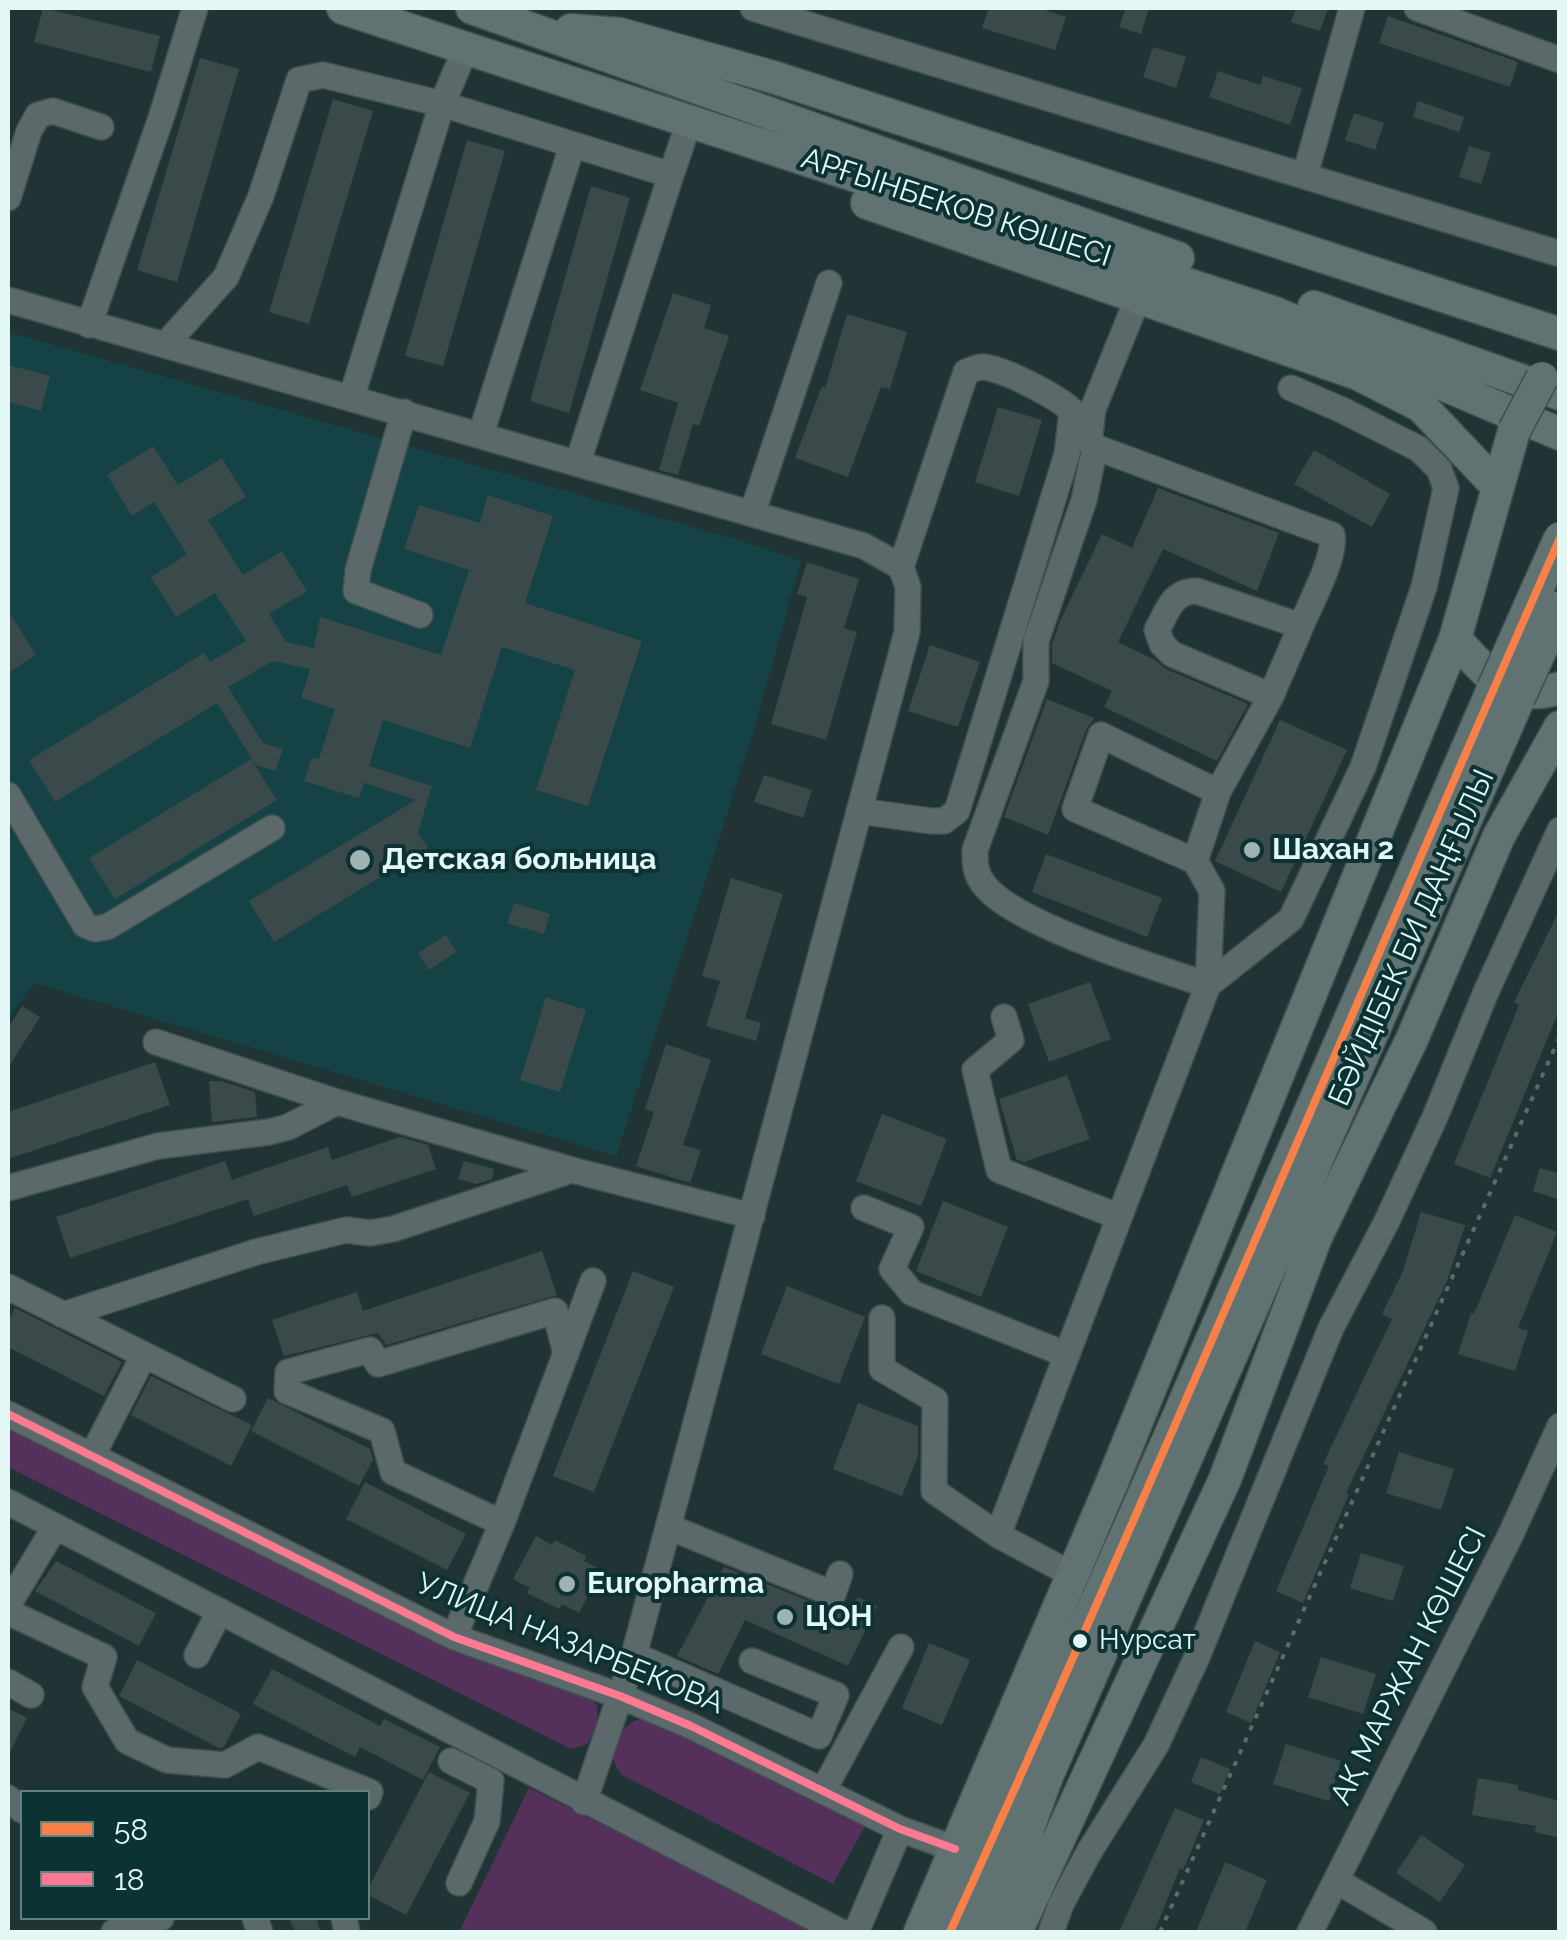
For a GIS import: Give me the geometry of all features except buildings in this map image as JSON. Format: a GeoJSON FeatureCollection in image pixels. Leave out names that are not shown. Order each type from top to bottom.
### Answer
{"type":"FeatureCollection","features":[{"type":"Feature","properties":{"kind":"main road","name":"АРҒЫНБЕКОВ КӨШЕСІ"},"geometry":{"type":"LineString","coordinates":[[343,8],[1274,312],[1560,434]]}},
{"type":"Feature","properties":{"kind":"main road","name":"АРҒЫНБЕКОВ КӨШЕСІ"},"geometry":{"type":"LineString","coordinates":[[472,8],[1554,377]]}},
{"type":"Feature","properties":{"kind":"main road"},"geometry":{"type":"LineString","coordinates":[[524,26],[620,34],[773,77],[1560,334]]}},
{"type":"Feature","properties":{"kind":"main road"},"geometry":{"type":"LineString","coordinates":[[520,66],[581,99],[683,140],[1358,374],[1421,406],[1497,486]]}},
{"type":"Feature","properties":{"kind":"main road"},"geometry":{"type":"LineString","coordinates":[[920,1932],[1111,1486],[1455,639],[1514,431],[1554,377]]}},
{"type":"Feature","properties":{"kind":"main road"},"geometry":{"type":"LineString","coordinates":[[1506,694],[1560,538]]}},
{"type":"Feature","properties":{"kind":"main road","name":"БӘЙДІБЕК БИ ДАҢҒЫЛЫ"},"geometry":{"type":"LineString","coordinates":[[950,1932],[1506,694],[1560,607]]}},
{"type":"Feature","properties":{"kind":"main road"},"geometry":{"type":"LineString","coordinates":[[1455,639],[1502,686],[1518,691],[1560,688]]}},
{"type":"Feature","properties":{"kind":"main road","name":"БӘЙДІБЕК БИ ДАҢҒЫЛЫ"},"geometry":{"type":"LineString","coordinates":[[982,1932],[1506,694]]}},
{"type":"Feature","properties":{"kind":"main road"},"geometry":{"type":"LineString","coordinates":[[1016,1932],[1224,1479],[1316,1237],[1412,1039],[1499,836],[1560,727]]}},
{"type":"Feature","properties":{"kind":"street"},"geometry":{"type":"LineString","coordinates":[[89,324],[195,8]]}},
{"type":"Feature","properties":{"kind":"street"},"geometry":{"type":"LineString","coordinates":[[753,8],[1557,253]]}},
{"type":"Feature","properties":{"kind":"street"},"geometry":{"type":"LineString","coordinates":[[1305,175],[1352,8]]}},
{"type":"Feature","properties":{"kind":"street"},"geometry":{"type":"LineString","coordinates":[[1417,8],[1560,60]]}},
{"type":"Feature","properties":{"kind":"street"},"geometry":{"type":"LineString","coordinates":[[352,396],[442,104],[466,48]]}},
{"type":"Feature","properties":{"kind":"street"},"geometry":{"type":"LineString","coordinates":[[165,346],[226,277],[260,196],[300,80],[322,75],[442,104],[671,175]]}},
{"type":"Feature","properties":{"kind":"street"},"geometry":{"type":"LineString","coordinates":[[8,198],[28,132],[38,115],[53,112],[101,127]]}},
{"type":"Feature","properties":{"kind":"street"},"geometry":{"type":"LineString","coordinates":[[578,462],[683,140]]}},
{"type":"Feature","properties":{"kind":"street"},"geometry":{"type":"LineString","coordinates":[[481,434],[572,146]]}},
{"type":"Feature","properties":{"kind":"street"},"geometry":{"type":"LineString","coordinates":[[752,514],[829,283]]}},
{"type":"Feature","properties":{"kind":"street"},"geometry":{"type":"LineString","coordinates":[[1138,295],[1093,409],[1090,442],[1094,447],[1332,535],[1334,542],[1271,696],[1218,792],[1195,862]]}},
{"type":"Feature","properties":{"kind":"street"},"geometry":{"type":"LineString","coordinates":[[8,300],[864,546],[901,567]]}},
{"type":"Feature","properties":{"kind":"street"},"geometry":{"type":"LineString","coordinates":[[584,1802],[634,1655],[906,632],[908,587],[901,567],[966,372],[979,366],[992,368],[1062,400],[1072,411],[1066,454],[957,811],[944,821],[859,811]]}},
{"type":"Feature","properties":{"kind":"street"},"geometry":{"type":"LineString","coordinates":[[1208,985],[1291,920],[1363,767],[1424,587],[1446,488],[1439,469],[1419,450],[1352,414],[1291,388]]}},
{"type":"Feature","properties":{"kind":"street"},"geometry":{"type":"LineString","coordinates":[[404,412],[358,570],[356,591],[420,616]]}},
{"type":"Feature","properties":{"kind":"street"},"geometry":{"type":"LineString","coordinates":[[1094,447],[1084,500],[1036,641],[1036,681],[974,850],[975,872],[988,890],[1023,912],[1093,946],[1208,985]]}},
{"type":"Feature","properties":{"kind":"street"},"geometry":{"type":"LineString","coordinates":[[1271,696],[1172,654],[1162,644],[1157,630],[1174,598],[1183,591],[1197,591],[1301,626]]}},
{"type":"Feature","properties":{"kind":"street"},"geometry":{"type":"LineString","coordinates":[[998,1535],[1208,985],[1212,892],[1195,862],[1075,810],[1101,736],[1218,792]]}},
{"type":"Feature","properties":{"kind":"street"},"geometry":{"type":"LineString","coordinates":[[8,795],[85,925],[96,929],[107,927],[272,828]]}},
{"type":"Feature","properties":{"kind":"street"},"geometry":{"type":"LineString","coordinates":[[1051,1932],[1088,1852],[1156,1745],[1198,1656],[1331,1328],[1435,1117],[1486,992],[1560,830]]}},
{"type":"Feature","properties":{"kind":"street"},"geometry":{"type":"LineString","coordinates":[[1004,1017],[1011,1040],[975,1070],[998,1170],[1117,1216]]}},
{"type":"Feature","properties":{"kind":"street"},"geometry":{"type":"LineString","coordinates":[[156,1042],[337,1102],[572,1170],[752,1216]]}},
{"type":"Feature","properties":{"kind":"street"},"geometry":{"type":"LineString","coordinates":[[8,1188],[158,1146],[269,1132],[288,1127],[337,1102]]}},
{"type":"Feature","properties":{"kind":"street"},"geometry":{"type":"LineString","coordinates":[[63,1315],[256,1252],[346,1230],[370,1233],[393,1229],[572,1170]]}},
{"type":"Feature","properties":{"kind":"street"},"geometry":{"type":"LineString","coordinates":[[864,1208],[911,1226],[892,1269],[912,1293],[1064,1354]]}},
{"type":"Feature","properties":{"kind":"street"},"geometry":{"type":"LineString","coordinates":[[454,1638],[594,1281]]}},
{"type":"Feature","properties":{"kind":"street"},"geometry":{"type":"LineString","coordinates":[[8,1287],[232,1399]]}},
{"type":"Feature","properties":{"kind":"street"},"geometry":{"type":"LineString","coordinates":[[502,1523],[394,1472],[382,1431],[287,1390],[288,1372],[370,1350],[378,1364],[554,1312],[566,1354]]}},
{"type":"Feature","properties":{"kind":"street"},"geometry":{"type":"LineString","coordinates":[[882,1318],[882,1368],[935,1400],[934,1490],[998,1535],[1071,1574]]}},
{"type":"Feature","properties":{"kind":"street"},"geometry":{"type":"LineString","coordinates":[[92,1456],[144,1355]]}},
{"type":"Feature","properties":{"kind":"street","name":"УЛИЦА НАЗАРБЕКОВА"},"geometry":{"type":"LineString","coordinates":[[8,1414],[454,1638],[620,1696],[691,1726],[900,1828],[955,1849]]}},
{"type":"Feature","properties":{"kind":"street","name":"АҚ МАРЖАН КӨШЕСІ"},"geometry":{"type":"LineString","coordinates":[[1310,1932],[1511,1534],[1560,1426]]}},
{"type":"Feature","properties":{"kind":"street"},"geometry":{"type":"LineString","coordinates":[[8,1502],[220,1611],[499,1772]]}},
{"type":"Feature","properties":{"kind":"street"},"geometry":{"type":"LineString","coordinates":[[56,1527],[8,1608],[104,1656],[95,1687],[128,1741],[167,1760],[225,1765],[258,1747],[365,1790]]}},
{"type":"Feature","properties":{"kind":"street"},"geometry":{"type":"LineString","coordinates":[[668,1527],[832,1594],[840,1574]]}},
{"type":"Feature","properties":{"kind":"street"},"geometry":{"type":"LineString","coordinates":[[198,1655],[220,1611]]}},
{"type":"Feature","properties":{"kind":"street"},"geometry":{"type":"LineString","coordinates":[[822,1791],[901,1647]]}},
{"type":"Feature","properties":{"kind":"street"},"geometry":{"type":"LineString","coordinates":[[634,1655],[819,1736],[836,1695],[752,1661]]}},
{"type":"Feature","properties":{"kind":"street"},"geometry":{"type":"LineString","coordinates":[[8,1682],[31,1695]]}},
{"type":"Feature","properties":{"kind":"street"},"geometry":{"type":"LineString","coordinates":[[452,1762],[499,1772],[584,1802],[841,1932]]}},
{"type":"Feature","properties":{"kind":"street"},"geometry":{"type":"LineString","coordinates":[[459,1882],[487,1821],[499,1772]]}},
{"type":"Feature","properties":{"kind":"street"},"geometry":{"type":"LineString","coordinates":[[856,1932],[900,1828]]}},
{"type":"Feature","properties":{"kind":"street"},"geometry":{"type":"LineString","coordinates":[[1337,1881],[1424,1932]]}},
{"type":"Feature","properties":{"kind":"street"},"geometry":{"type":"LineString","coordinates":[[128,1930],[156,1920]]}},
{"type":"Feature","properties":{"kind":"path"},"geometry":{"type":"LineString","coordinates":[[1160,1932],[1560,1036]]}},
{"type":"Feature","properties":{"kind":"shaded area","name":"Детская больница"},"geometry":{"type":"Polygon","coordinates":[[[8,332],[801,561],[752,737],[616,1156],[34,983],[8,1020],[8,332]]]}},
{"type":"Feature","properties":{"kind":"shaded area"},"geometry":{"type":"Polygon","coordinates":[[[8,1401],[590,1697],[597,1705],[598,1723],[587,1744],[571,1749],[8,1467],[8,1401]]]}},
{"type":"Feature","properties":{"kind":"shaded area"},"geometry":{"type":"Polygon","coordinates":[[[644,1718],[871,1815],[833,1884],[622,1775],[613,1757],[615,1740],[626,1726],[644,1718]]]}},
{"type":"Feature","properties":{"kind":"shaded area"},"geometry":{"type":"Polygon","coordinates":[[[529,1788],[818,1932],[459,1932],[529,1788]]]}},
{"type":"Feature","properties":{"kind":"transit line","name":"58"},"geometry":{"type":"LineString","coordinates":[[950,1932],[1560,538]]}},
{"type":"Feature","properties":{"kind":"transit line","name":"18"},"geometry":{"type":"LineString","coordinates":[[8,1414],[454,1637],[620,1696],[691,1726],[900,1829],[955,1849]]}},
{"type":"Feature","properties":{"kind":"place","name":"Шахан 2"},"geometry":{"type":"Point","coordinates":[1252,850]}},
{"type":"Feature","properties":{"kind":"place","name":"Детская больница"},"geometry":{"type":"Point","coordinates":[360,860]}},
{"type":"Feature","properties":{"kind":"place","name":"Europharma"},"geometry":{"type":"Point","coordinates":[567,1584]}},
{"type":"Feature","properties":{"kind":"place","name":"ЦОН"},"geometry":{"type":"Point","coordinates":[785,1617]}},
{"type":"Feature","properties":{"kind":"place","name":"Нурсат"},"geometry":{"type":"Point","coordinates":[1080,1641]}}]}
